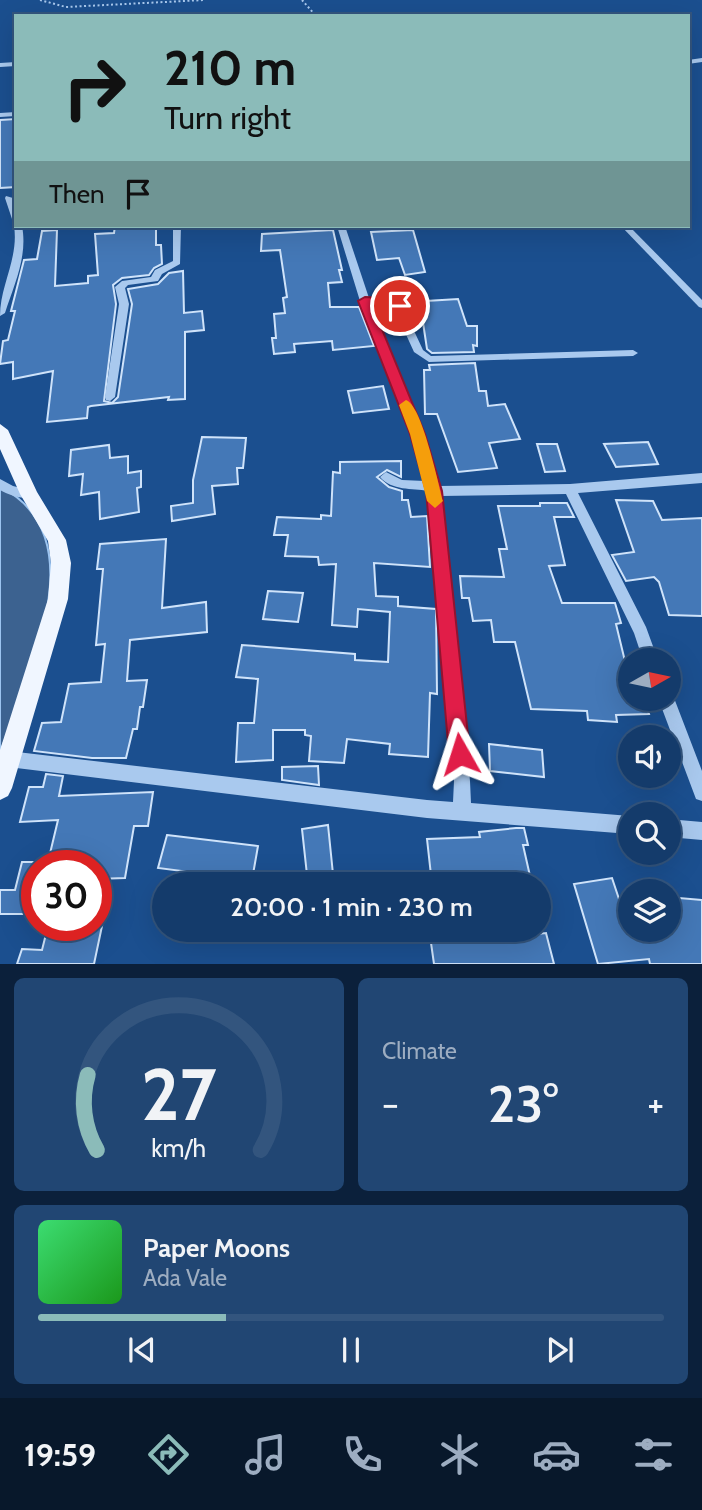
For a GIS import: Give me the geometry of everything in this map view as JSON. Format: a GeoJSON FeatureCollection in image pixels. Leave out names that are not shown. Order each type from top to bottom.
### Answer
{"type":"FeatureCollection","features":[{"type":"Feature","properties":{"kind":"main road"},"geometry":{"type":"LineString","coordinates":[[0,430],[29,494],[57,540],[61,563],[58,599],[5,758],[0,789]]}},
{"type":"Feature","properties":{"kind":"street"},"geometry":{"type":"LineString","coordinates":[[0,74],[1,65]]}},
{"type":"Feature","properties":{"kind":"street"},"geometry":{"type":"LineString","coordinates":[[9,198],[14,213]]}},
{"type":"Feature","properties":{"kind":"street"},"geometry":{"type":"LineString","coordinates":[[0,313],[18,256],[18,228]]}},
{"type":"Feature","properties":{"kind":"street"},"geometry":{"type":"LineString","coordinates":[[110,397],[124,304],[120,286],[155,279],[158,272],[177,262],[177,228]]}},
{"type":"Feature","properties":{"kind":"street"},"geometry":{"type":"LineString","coordinates":[[342,228],[365,301],[417,434],[433,488],[462,781],[462,811]]}},
{"type":"Feature","properties":{"kind":"street"},"geometry":{"type":"LineString","coordinates":[[627,228],[702,305]]}},
{"type":"Feature","properties":{"kind":"street"},"geometry":{"type":"LineString","coordinates":[[365,301],[397,303],[419,352],[429,359],[633,353]]}},
{"type":"Feature","properties":{"kind":"street"},"geometry":{"type":"LineString","coordinates":[[386,477],[394,483],[433,488],[570,489],[702,478]]}},
{"type":"Feature","properties":{"kind":"street"},"geometry":{"type":"LineString","coordinates":[[0,484],[10,490],[29,494]]}},
{"type":"Feature","properties":{"kind":"street"},"geometry":{"type":"LineString","coordinates":[[570,489],[646,648]]}},
{"type":"Feature","properties":{"kind":"street"},"geometry":{"type":"LineString","coordinates":[[671,711],[702,793]]}},
{"type":"Feature","properties":{"kind":"street"},"geometry":{"type":"LineString","coordinates":[[5,758],[427,809],[618,824]]}},
{"type":"Feature","properties":{"kind":"street"},"geometry":{"type":"LineString","coordinates":[[681,829],[702,831]]}},
{"type":"Feature","properties":{"kind":"path"},"geometry":{"type":"LineString","coordinates":[[40,0],[76,7],[204,0]]}},
{"type":"Feature","properties":{"kind":"path"},"geometry":{"type":"LineString","coordinates":[[302,0],[314,14]]}},
{"type":"Feature","properties":{"kind":"water"},"geometry":{"type":"Polygon","coordinates":[[[0,487],[29,509],[45,539],[50,573],[47,610],[38,649],[0,753],[0,487]]]}},
{"type":"Feature","properties":{"kind":"building"},"geometry":{"type":"Polygon","coordinates":[[[14,119],[14,187],[0,188],[0,120],[14,119]]]}},
{"type":"Feature","properties":{"kind":"building"},"geometry":{"type":"Polygon","coordinates":[[[115,228],[156,228],[156,245],[161,245],[162,264],[154,268],[149,275],[122,278],[113,285],[116,304],[104,401],[112,403],[118,397],[132,304],[128,289],[158,284],[169,273],[183,271],[184,313],[202,311],[204,330],[185,332],[185,399],[168,400],[169,397],[91,406],[88,407],[87,418],[47,422],[53,371],[13,379],[13,362],[0,364],[3,341],[8,340],[15,311],[11,311],[24,260],[37,259],[42,231],[57,230],[55,286],[88,283],[88,276],[98,275],[95,234],[114,233],[115,228]]]}},
{"type":"Feature","properties":{"kind":"building"},"geometry":{"type":"Polygon","coordinates":[[[333,230],[342,282],[328,283],[330,307],[359,307],[374,346],[333,350],[332,341],[294,344],[295,352],[274,354],[274,314],[285,313],[283,298],[287,297],[280,250],[261,251],[262,234],[333,230]]]}},
{"type":"Feature","properties":{"kind":"building"},"geometry":{"type":"Polygon","coordinates":[[[413,230],[425,272],[405,275],[399,258],[377,260],[371,232],[413,230]]]}},
{"type":"Feature","properties":{"kind":"building"},"geometry":{"type":"Polygon","coordinates":[[[458,299],[467,326],[477,326],[477,346],[473,345],[474,352],[432,353],[427,349],[422,316],[415,317],[410,302],[458,299]]]}},
{"type":"Feature","properties":{"kind":"building"},"geometry":{"type":"Polygon","coordinates":[[[475,363],[479,391],[486,391],[488,406],[505,404],[520,439],[489,443],[497,468],[458,472],[437,414],[425,414],[424,370],[430,370],[429,365],[475,363]]]}},
{"type":"Feature","properties":{"kind":"building"},"geometry":{"type":"Polygon","coordinates":[[[383,386],[389,409],[353,413],[348,391],[383,386]]]}},
{"type":"Feature","properties":{"kind":"building"},"geometry":{"type":"Polygon","coordinates":[[[202,437],[246,438],[243,468],[237,468],[238,484],[212,486],[215,514],[172,521],[171,506],[193,503],[193,480],[202,437]]]}},
{"type":"Feature","properties":{"kind":"building"},"geometry":{"type":"Polygon","coordinates":[[[648,442],[658,464],[616,467],[604,444],[648,442]]]}},
{"type":"Feature","properties":{"kind":"building"},"geometry":{"type":"Polygon","coordinates":[[[537,444],[557,444],[565,471],[545,472],[537,444]]]}},
{"type":"Feature","properties":{"kind":"building"},"geometry":{"type":"Polygon","coordinates":[[[109,445],[110,458],[128,456],[128,473],[141,471],[141,487],[137,488],[139,512],[100,519],[99,492],[81,495],[83,474],[69,476],[71,450],[109,445]]]}},
{"type":"Feature","properties":{"kind":"building"},"geometry":{"type":"Polygon","coordinates":[[[401,461],[401,477],[387,470],[377,477],[389,487],[402,491],[402,500],[408,500],[411,517],[427,516],[430,567],[374,563],[376,596],[398,597],[398,606],[436,609],[437,694],[430,693],[428,757],[389,754],[390,744],[347,739],[344,763],[309,761],[311,736],[305,735],[305,730],[273,730],[273,760],[236,762],[238,723],[254,723],[258,679],[236,677],[242,645],[355,654],[355,660],[388,662],[390,612],[358,609],[357,627],[332,625],[336,564],[319,565],[318,557],[285,556],[288,535],[274,535],[277,517],[321,519],[321,515],[331,516],[333,472],[340,473],[340,462],[401,461]]]}},
{"type":"Feature","properties":{"kind":"building"},"geometry":{"type":"Polygon","coordinates":[[[616,500],[653,501],[662,520],[702,518],[702,616],[669,615],[659,582],[654,577],[626,581],[612,555],[634,552],[616,500]]]}},
{"type":"Feature","properties":{"kind":"building"},"geometry":{"type":"Polygon","coordinates":[[[540,503],[567,503],[574,517],[554,517],[565,565],[549,566],[562,603],[615,603],[621,623],[616,624],[622,648],[618,648],[618,711],[648,711],[649,714],[616,715],[617,722],[588,720],[587,711],[531,709],[515,642],[494,642],[491,620],[473,621],[469,598],[462,598],[460,576],[504,577],[499,549],[507,549],[498,506],[540,506],[540,503]]]}},
{"type":"Feature","properties":{"kind":"building"},"geometry":{"type":"Polygon","coordinates":[[[166,539],[162,608],[206,602],[207,632],[130,640],[127,681],[147,680],[143,707],[140,707],[137,729],[133,729],[126,758],[92,758],[34,751],[42,723],[61,722],[69,684],[101,682],[105,644],[96,645],[103,569],[97,569],[100,544],[166,539]]]}},
{"type":"Feature","properties":{"kind":"building"},"geometry":{"type":"Polygon","coordinates":[[[268,591],[303,593],[298,622],[263,619],[268,591]]]}},
{"type":"Feature","properties":{"kind":"building"},"geometry":{"type":"Polygon","coordinates":[[[489,744],[542,750],[544,777],[490,771],[489,744]]]}},
{"type":"Feature","properties":{"kind":"building"},"geometry":{"type":"Polygon","coordinates":[[[318,766],[319,785],[282,780],[282,767],[318,766]]]}},
{"type":"Feature","properties":{"kind":"building"},"geometry":{"type":"Polygon","coordinates":[[[46,774],[63,776],[59,796],[153,792],[148,826],[134,826],[125,878],[112,878],[112,850],[51,850],[58,820],[20,822],[29,787],[43,787],[46,774]]]}},
{"type":"Feature","properties":{"kind":"building"},"geometry":{"type":"Polygon","coordinates":[[[328,825],[333,872],[307,872],[302,829],[328,825]]]}},
{"type":"Feature","properties":{"kind":"building"},"geometry":{"type":"Polygon","coordinates":[[[524,828],[528,845],[523,845],[529,872],[431,872],[427,839],[480,837],[479,832],[524,828]]]}},
{"type":"Feature","properties":{"kind":"building"},"geometry":{"type":"Polygon","coordinates":[[[167,835],[258,846],[253,872],[189,872],[158,868],[167,835]]]}},
{"type":"Feature","properties":{"kind":"building"},"geometry":{"type":"Polygon","coordinates":[[[21,866],[21,914],[0,914],[0,890],[15,890],[21,866]]]}},
{"type":"Feature","properties":{"kind":"building"},"geometry":{"type":"Polygon","coordinates":[[[612,878],[618,896],[618,942],[681,942],[681,898],[702,900],[702,964],[650,964],[649,959],[598,964],[574,884],[612,878]]]}},
{"type":"Feature","properties":{"kind":"building"},"geometry":{"type":"Polygon","coordinates":[[[44,941],[99,941],[94,964],[17,964],[22,949],[42,950],[44,941]]]}},
{"type":"Feature","properties":{"kind":"building"},"geometry":{"type":"Polygon","coordinates":[[[431,942],[548,942],[554,964],[434,964],[431,942]]]}},
{"type":"Feature","properties":{"kind":"slow traffic"},"geometry":{"type":"LineString","coordinates":[[406,405],[417,434],[435,501]]}},
{"type":"Feature","properties":{"kind":"route"},"geometry":{"type":"LineString","coordinates":[[400,306],[391,302],[365,301],[417,434],[434,491],[460,754]]}}]}
